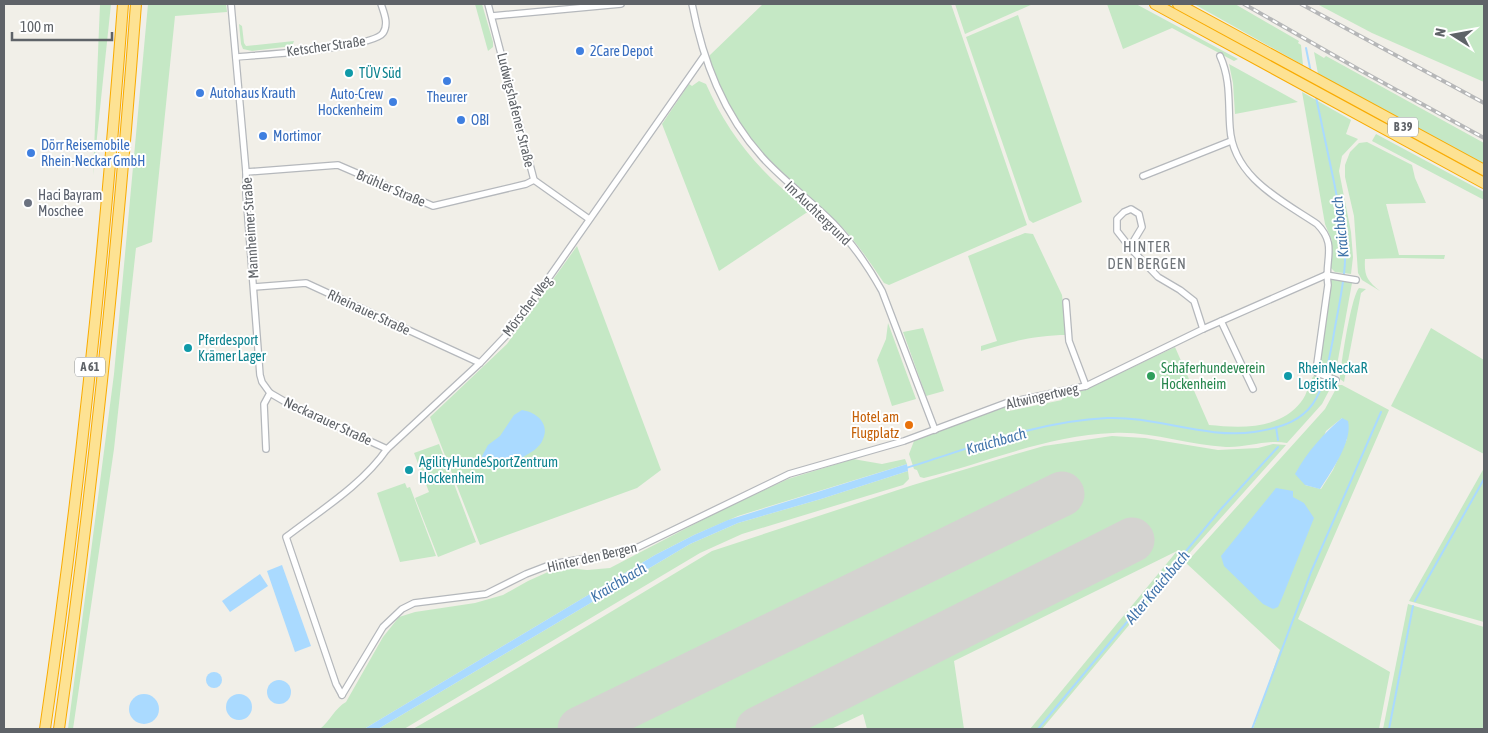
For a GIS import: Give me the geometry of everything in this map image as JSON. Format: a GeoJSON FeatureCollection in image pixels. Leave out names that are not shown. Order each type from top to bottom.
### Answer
{"type":"FeatureCollection","features":[{"type":"Feature","properties":{"kind":"highway","name":"A 61"},"geometry":{"type":"LineString","coordinates":[[46,729],[64,595],[107,210],[123,4]]}},
{"type":"Feature","properties":{"kind":"highway","name":"A 61"},"geometry":{"type":"LineString","coordinates":[[59,729],[76,602],[118,223],[136,4]]}},
{"type":"Feature","properties":{"kind":"highway","name":"B 39"},"geometry":{"type":"LineString","coordinates":[[1155,4],[1484,183]]}},
{"type":"Feature","properties":{"kind":"highway","name":"B 39"},"geometry":{"type":"LineString","coordinates":[[1178,4],[1484,170]]}},
{"type":"Feature","properties":{"kind":"street","name":"Mannheimer Straße"},"geometry":{"type":"LineString","coordinates":[[231,4],[246,172],[260,375],[262,382],[270,393]]}},
{"type":"Feature","properties":{"kind":"street","name":"Ketscher Straße"},"geometry":{"type":"LineString","coordinates":[[236,58],[356,44],[376,38],[382,34],[386,26],[381,4]]}},
{"type":"Feature","properties":{"kind":"street","name":"Ludwigshafener Straße"},"geometry":{"type":"LineString","coordinates":[[488,4],[534,180],[589,219]]}},
{"type":"Feature","properties":{"kind":"street"},"geometry":{"type":"LineString","coordinates":[[492,16],[621,4]]}},
{"type":"Feature","properties":{"kind":"street","name":"Im Auchtergrund"},"geometry":{"type":"LineString","coordinates":[[692,4],[704,56],[717,90],[748,141],[783,178],[847,238],[882,290],[935,430]]}},
{"type":"Feature","properties":{"kind":"street","name":"Mörscher Weg"},"geometry":{"type":"LineString","coordinates":[[286,537],[362,478],[387,448],[480,363],[515,326],[704,56]]}},
{"type":"Feature","properties":{"kind":"street"},"geometry":{"type":"LineString","coordinates":[[1220,56],[1226,69],[1230,96],[1231,141],[1246,172],[1256,182],[1317,224],[1329,239],[1326,275],[1328,285],[1316,371],[1321,375],[1336,380]]}},
{"type":"Feature","properties":{"kind":"street"},"geometry":{"type":"LineString","coordinates":[[1143,176],[1231,141]]}},
{"type":"Feature","properties":{"kind":"street","name":"Brühler Straße"},"geometry":{"type":"LineString","coordinates":[[246,172],[338,165],[432,206],[526,184],[534,180]]}},
{"type":"Feature","properties":{"kind":"street"},"geometry":{"type":"LineString","coordinates":[[1132,250],[1133,242],[1142,228],[1138,214],[1131,209],[1124,212],[1117,219],[1117,231],[1132,250],[1158,277],[1194,301],[1203,329]]}},
{"type":"Feature","properties":{"kind":"street"},"geometry":{"type":"LineString","coordinates":[[1326,275],[1353,279]]}},
{"type":"Feature","properties":{"kind":"street","name":"Altwingertweg"},"geometry":{"type":"LineString","coordinates":[[904,441],[1006,403],[1086,386],[1203,329],[1326,275]]}},
{"type":"Feature","properties":{"kind":"street","name":"Rheinauer Straße"},"geometry":{"type":"LineString","coordinates":[[254,287],[306,283],[480,363]]}},
{"type":"Feature","properties":{"kind":"street"},"geometry":{"type":"LineString","coordinates":[[1066,302],[1068,341],[1086,386]]}},
{"type":"Feature","properties":{"kind":"street"},"geometry":{"type":"LineString","coordinates":[[1221,322],[1253,389]]}},
{"type":"Feature","properties":{"kind":"street"},"geometry":{"type":"LineString","coordinates":[[266,449],[264,404],[270,393]]}},
{"type":"Feature","properties":{"kind":"street","name":"Neckarauer Straße"},"geometry":{"type":"LineString","coordinates":[[270,393],[289,404],[387,448]]}},
{"type":"Feature","properties":{"kind":"street","name":"Hinter den Bergen"},"geometry":{"type":"LineString","coordinates":[[286,537],[336,684],[342,695],[382,627],[391,617],[408,606],[421,602],[486,594],[526,574],[552,564],[630,551],[789,474],[904,441]]}},
{"type":"Feature","properties":{"kind":"green space"},"geometry":{"type":"Polygon","coordinates":[[[100,4],[111,4],[93,175],[100,4]]]}},
{"type":"Feature","properties":{"kind":"green space"},"geometry":{"type":"Polygon","coordinates":[[[148,4],[226,4],[227,12],[175,16],[152,242],[136,248],[114,449],[73,729],[68,729],[114,374],[148,4]]]}},
{"type":"Feature","properties":{"kind":"green space"},"geometry":{"type":"Polygon","coordinates":[[[475,4],[482,4],[493,42],[493,47],[488,51],[475,4]]]}},
{"type":"Feature","properties":{"kind":"green space"},"geometry":{"type":"Polygon","coordinates":[[[763,4],[951,4],[1027,225],[889,285],[884,283],[845,230],[772,163],[752,141],[734,114],[711,64],[710,55],[763,4]]]}},
{"type":"Feature","properties":{"kind":"green space"},"geometry":{"type":"Polygon","coordinates":[[[955,4],[1033,4],[965,34],[955,4]]]}},
{"type":"Feature","properties":{"kind":"green space"},"geometry":{"type":"Polygon","coordinates":[[[1107,4],[1136,4],[1238,59],[1234,61],[1172,28],[1123,49],[1107,4]]]}},
{"type":"Feature","properties":{"kind":"green space"},"geometry":{"type":"Polygon","coordinates":[[[1162,4],[1169,4],[1305,78],[1306,82],[1162,4]]]}},
{"type":"Feature","properties":{"kind":"green space"},"geometry":{"type":"Polygon","coordinates":[[[1194,4],[1235,4],[1299,41],[1303,65],[1194,4]]]}},
{"type":"Feature","properties":{"kind":"green space"},"geometry":{"type":"Polygon","coordinates":[[[1317,4],[1482,4],[1484,5],[1484,82],[1372,33],[1317,4]]]}},
{"type":"Feature","properties":{"kind":"green space"},"geometry":{"type":"Polygon","coordinates":[[[1018,15],[1082,202],[1033,223],[1029,220],[966,37],[1018,15]]]}},
{"type":"Feature","properties":{"kind":"green space"},"geometry":{"type":"Polygon","coordinates":[[[239,24],[242,26],[246,46],[294,41],[292,46],[252,51],[243,49],[239,24]]]}},
{"type":"Feature","properties":{"kind":"green space"},"geometry":{"type":"Polygon","coordinates":[[[1314,52],[1324,58],[1326,56],[1484,143],[1484,164],[1318,74],[1314,52]]]}},
{"type":"Feature","properties":{"kind":"green space"},"geometry":{"type":"Polygon","coordinates":[[[1229,64],[1298,102],[1235,114],[1233,83],[1229,64]]]}},
{"type":"Feature","properties":{"kind":"green space"},"geometry":{"type":"Polygon","coordinates":[[[699,81],[706,84],[717,107],[746,151],[774,181],[809,211],[719,271],[662,124],[689,84],[692,86],[699,81]]]}},
{"type":"Feature","properties":{"kind":"green space"},"geometry":{"type":"Polygon","coordinates":[[[1302,92],[1351,120],[1346,134],[1358,139],[1342,156],[1339,171],[1351,232],[1353,257],[1351,274],[1335,272],[1330,267],[1332,241],[1325,224],[1302,92]]]}},
{"type":"Feature","properties":{"kind":"green space"},"geometry":{"type":"Polygon","coordinates":[[[1376,134],[1484,192],[1484,200],[1372,141],[1376,134]]]}},
{"type":"Feature","properties":{"kind":"green space"},"geometry":{"type":"Polygon","coordinates":[[[1367,142],[1412,165],[1415,178],[1426,203],[1386,204],[1399,255],[1445,255],[1444,259],[1365,259],[1367,277],[1380,291],[1362,280],[1358,273],[1354,216],[1345,177],[1345,165],[1350,152],[1359,143],[1367,142]]]}},
{"type":"Feature","properties":{"kind":"green space"},"geometry":{"type":"Polygon","coordinates":[[[1025,233],[1033,234],[1062,295],[1067,335],[1044,336],[981,351],[981,346],[997,341],[968,256],[1025,233]]]}},
{"type":"Feature","properties":{"kind":"green space"},"geometry":{"type":"Polygon","coordinates":[[[577,246],[661,470],[637,488],[480,545],[430,417],[507,344],[577,246]]]}},
{"type":"Feature","properties":{"kind":"green space"},"geometry":{"type":"Polygon","coordinates":[[[1334,278],[1352,283],[1335,376],[1332,376],[1319,372],[1330,281],[1334,278]]]}},
{"type":"Feature","properties":{"kind":"green space"},"geometry":{"type":"Polygon","coordinates":[[[1359,288],[1366,289],[1361,293],[1344,382],[1340,379],[1344,346],[1353,304],[1359,288]]]}},
{"type":"Feature","properties":{"kind":"green space"},"geometry":{"type":"Polygon","coordinates":[[[888,323],[916,399],[892,406],[877,360],[886,339],[888,323]]]}},
{"type":"Feature","properties":{"kind":"green space"},"geometry":{"type":"Polygon","coordinates":[[[923,328],[944,391],[926,396],[903,332],[923,328]]]}},
{"type":"Feature","properties":{"kind":"green space"},"geometry":{"type":"Polygon","coordinates":[[[1431,328],[1484,360],[1484,454],[1391,406],[1431,328]]]}},
{"type":"Feature","properties":{"kind":"green space"},"geometry":{"type":"Polygon","coordinates":[[[1175,347],[1209,425],[1234,427],[1271,422],[1282,418],[1301,402],[1315,374],[1331,381],[1332,385],[1322,404],[1287,443],[1272,442],[1226,447],[1141,434],[1113,433],[1089,435],[1041,444],[924,478],[920,477],[917,470],[914,469],[909,454],[914,441],[1007,405],[1009,411],[1062,400],[1061,393],[1085,390],[1175,347]]]}},
{"type":"Feature","properties":{"kind":"green space"},"geometry":{"type":"Polygon","coordinates":[[[1338,385],[1342,385],[1389,410],[1298,619],[1390,672],[1379,729],[1253,729],[1280,650],[1186,563],[1325,409],[1338,385]],[[1342,418],[1326,431],[1305,485],[1321,489],[1333,470],[1347,439],[1342,418]]]}},
{"type":"Feature","properties":{"kind":"green space"},"geometry":{"type":"Polygon","coordinates":[[[1112,436],[1145,438],[1218,450],[1258,448],[1273,444],[1286,445],[1186,557],[1042,729],[1030,729],[1177,551],[954,661],[964,729],[867,729],[863,714],[831,729],[413,729],[712,551],[913,485],[1016,454],[1044,446],[1112,436]]]}},
{"type":"Feature","properties":{"kind":"green space"},"geometry":{"type":"Polygon","coordinates":[[[439,444],[476,542],[438,557],[415,498],[429,492],[414,453],[439,444]]]}},
{"type":"Feature","properties":{"kind":"green space"},"geometry":{"type":"Polygon","coordinates":[[[853,459],[882,464],[905,459],[907,464],[738,516],[694,535],[655,555],[364,729],[320,729],[346,702],[383,637],[399,617],[415,612],[475,603],[503,595],[559,567],[587,570],[610,568],[729,506],[788,479],[853,459]]]}},
{"type":"Feature","properties":{"kind":"green space"},"geometry":{"type":"Polygon","coordinates":[[[1484,468],[1484,622],[1409,601],[1484,468]]]}},
{"type":"Feature","properties":{"kind":"green space"},"geometry":{"type":"Polygon","coordinates":[[[908,471],[909,479],[903,485],[742,534],[700,553],[404,729],[378,729],[690,544],[738,523],[908,471]]]}},
{"type":"Feature","properties":{"kind":"green space"},"geometry":{"type":"Polygon","coordinates":[[[405,483],[407,488],[410,487],[436,556],[400,562],[377,493],[405,483]]]}},
{"type":"Feature","properties":{"kind":"green space"},"geometry":{"type":"Polygon","coordinates":[[[1408,604],[1484,627],[1484,729],[1383,729],[1408,604]]]}},
{"type":"Feature","properties":{"kind":"water"},"geometry":{"type":"Polygon","coordinates":[[[522,410],[537,416],[543,423],[545,433],[540,445],[505,468],[497,468],[484,463],[482,456],[488,445],[500,436],[514,415],[522,410]]]}},
{"type":"Feature","properties":{"kind":"water"},"geometry":{"type":"Polygon","coordinates":[[[1342,418],[1348,421],[1349,429],[1344,447],[1335,465],[1320,489],[1305,485],[1295,474],[1316,443],[1342,418]]]}},
{"type":"Feature","properties":{"kind":"water"},"geometry":{"type":"Polygon","coordinates":[[[907,464],[908,471],[738,523],[690,544],[378,729],[364,729],[655,555],[694,535],[728,520],[907,464]]]}},
{"type":"Feature","properties":{"kind":"water"},"geometry":{"type":"Polygon","coordinates":[[[1276,488],[1293,491],[1293,497],[1304,503],[1314,518],[1278,607],[1273,609],[1263,604],[1224,566],[1221,556],[1276,488]]]}},
{"type":"Feature","properties":{"kind":"water"},"geometry":{"type":"Polygon","coordinates":[[[282,565],[311,646],[295,652],[267,571],[282,565]]]}},
{"type":"Feature","properties":{"kind":"water"},"geometry":{"type":"Polygon","coordinates":[[[260,574],[268,586],[230,612],[222,601],[260,574]]]}},
{"type":"Feature","properties":{"kind":"water"},"geometry":{"type":"Polygon","coordinates":[[[214,672],[222,680],[214,688],[206,680],[214,672]]]}},
{"type":"Feature","properties":{"kind":"water"},"geometry":{"type":"Polygon","coordinates":[[[274,680],[284,680],[291,687],[291,697],[284,704],[274,704],[267,697],[267,687],[274,680]]]}},
{"type":"Feature","properties":{"kind":"water"},"geometry":{"type":"Polygon","coordinates":[[[144,694],[155,698],[159,709],[155,720],[144,724],[133,720],[129,709],[133,698],[144,694]]]}},
{"type":"Feature","properties":{"kind":"water"},"geometry":{"type":"Polygon","coordinates":[[[239,694],[248,698],[252,707],[248,716],[239,720],[230,716],[226,707],[230,698],[239,694]]]}},
{"type":"Feature","properties":{"kind":"waterway","name":"Kraichbach"},"geometry":{"type":"LineString","coordinates":[[1306,48],[1311,73]]}},
{"type":"Feature","properties":{"kind":"waterway","name":"Kraichbach"},"geometry":{"type":"LineString","coordinates":[[906,468],[1030,430],[1081,420],[1125,418],[1199,430],[1236,433],[1275,428],[1292,422],[1304,413],[1320,391],[1325,376],[1340,300],[1345,261],[1340,211],[1316,97]]}},
{"type":"Feature","properties":{"kind":"waterway"},"geometry":{"type":"LineString","coordinates":[[1252,729],[1311,572],[1381,412]]}},
{"type":"Feature","properties":{"kind":"waterway","name":"Alter Kraichbach"},"geometry":{"type":"LineString","coordinates":[[1276,427],[1278,440]]}},
{"type":"Feature","properties":{"kind":"waterway","name":"Alter Kraichbach"},"geometry":{"type":"LineString","coordinates":[[1038,729],[1221,509],[1278,447]]}},
{"type":"Feature","properties":{"kind":"waterway"},"geometry":{"type":"LineString","coordinates":[[1415,601],[1484,479]]}},
{"type":"Feature","properties":{"kind":"waterway"},"geometry":{"type":"LineString","coordinates":[[1389,729],[1413,606]]}},
{"type":"Feature","properties":{"kind":"runway"},"geometry":{"type":"LineString","coordinates":[[580,729],[1062,494]]}},
{"type":"Feature","properties":{"kind":"runway"},"geometry":{"type":"LineString","coordinates":[[758,729],[1132,540]]}},
{"type":"Feature","properties":{"kind":"railway"},"geometry":{"type":"LineString","coordinates":[[1244,4],[1484,138]]}},
{"type":"Feature","properties":{"kind":"railway"},"geometry":{"type":"LineString","coordinates":[[1301,4],[1484,103]]}},
{"type":"Feature","properties":{"kind":"place","name":"2Care Depot"},"geometry":{"type":"Point","coordinates":[580,51]}},
{"type":"Feature","properties":{"kind":"place","name":"TÜV Süd"},"geometry":{"type":"Point","coordinates":[349,73]}},
{"type":"Feature","properties":{"kind":"place","name":"Theurer"},"geometry":{"type":"Point","coordinates":[447,81]}},
{"type":"Feature","properties":{"kind":"place","name":"Autohaus Krauth"},"geometry":{"type":"Point","coordinates":[200,93]}},
{"type":"Feature","properties":{"kind":"place","name":"Auto-Crew Hockenheim"},"geometry":{"type":"Point","coordinates":[393,102]}},
{"type":"Feature","properties":{"kind":"place","name":"OBI"},"geometry":{"type":"Point","coordinates":[461,120]}},
{"type":"Feature","properties":{"kind":"place","name":"Mortimor"},"geometry":{"type":"Point","coordinates":[263,136]}},
{"type":"Feature","properties":{"kind":"place","name":"Dörr Reisemobile Rhein-Neckar GmbH"},"geometry":{"type":"Point","coordinates":[31,153]}},
{"type":"Feature","properties":{"kind":"place","name":"Haci Bayram Moschee"},"geometry":{"type":"Point","coordinates":[28,203]}},
{"type":"Feature","properties":{"kind":"place","name":"Pferdesport Krämer Lager"},"geometry":{"type":"Point","coordinates":[188,348]}},
{"type":"Feature","properties":{"kind":"place","name":"Schäferhundeverein Hockenheim"},"geometry":{"type":"Point","coordinates":[1151,376]}},
{"type":"Feature","properties":{"kind":"place","name":"RheinNeckaR Logistik"},"geometry":{"type":"Point","coordinates":[1288,376]}},
{"type":"Feature","properties":{"kind":"place","name":"Hotel am Flugplatz"},"geometry":{"type":"Point","coordinates":[909,425]}},
{"type":"Feature","properties":{"kind":"place","name":"AgilityHundeSportZentrum Hockenheim"},"geometry":{"type":"Point","coordinates":[409,470]}},
{"type":"Feature","properties":{"kind":"district","name":"HINTER DEN BERGEN"},"geometry":{"type":"Point","coordinates":[1147,254]}}]}
